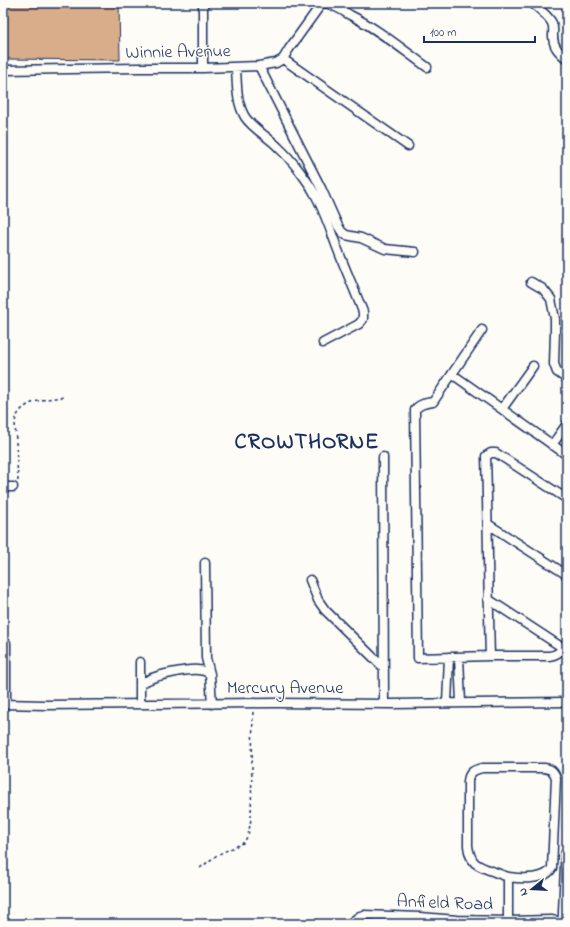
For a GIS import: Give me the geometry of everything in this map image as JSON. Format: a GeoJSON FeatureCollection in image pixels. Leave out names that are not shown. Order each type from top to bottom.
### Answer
{"type":"FeatureCollection","features":[{"type":"Feature","properties":{"kind":"main road"},"geometry":{"type":"LineString","coordinates":[[565,923],[567,854]]}},
{"type":"Feature","properties":{"kind":"street"},"geometry":{"type":"LineString","coordinates":[[203,3],[203,68]]}},
{"type":"Feature","properties":{"kind":"street"},"geometry":{"type":"LineString","coordinates":[[408,146],[283,59],[324,3],[330,4],[375,29],[427,67]]}},
{"type":"Feature","properties":{"kind":"street"},"geometry":{"type":"LineString","coordinates":[[532,3],[548,17],[553,25],[553,38],[555,46],[567,59]]}},
{"type":"Feature","properties":{"kind":"street","name":"Winnie Avenue"},"geometry":{"type":"LineString","coordinates":[[3,70],[236,67],[259,66],[276,63],[283,59]]}},
{"type":"Feature","properties":{"kind":"street"},"geometry":{"type":"LineString","coordinates":[[259,66],[342,232],[346,235],[361,238],[386,249],[415,252]]}},
{"type":"Feature","properties":{"kind":"street"},"geometry":{"type":"LineString","coordinates":[[236,67],[238,98],[245,116],[252,125],[280,148],[316,195],[347,274],[364,312],[363,319],[359,324],[323,343]]}},
{"type":"Feature","properties":{"kind":"street"},"geometry":{"type":"LineString","coordinates":[[531,282],[544,289],[552,299],[555,332],[554,364],[558,372],[567,379]]}},
{"type":"Feature","properties":{"kind":"street"},"geometry":{"type":"LineString","coordinates":[[482,330],[433,402],[423,404],[415,410],[418,658],[549,656],[554,655],[565,646],[488,599]]}},
{"type":"Feature","properties":{"kind":"street"},"geometry":{"type":"LineString","coordinates":[[502,409],[534,366]]}},
{"type":"Feature","properties":{"kind":"street"},"geometry":{"type":"LineString","coordinates":[[452,374],[567,455]]}},
{"type":"Feature","properties":{"kind":"street"},"geometry":{"type":"LineString","coordinates":[[552,445],[567,424]]}},
{"type":"Feature","properties":{"kind":"street"},"geometry":{"type":"LineString","coordinates":[[490,656],[486,456],[491,452],[496,453],[567,499]]}},
{"type":"Feature","properties":{"kind":"street"},"geometry":{"type":"LineString","coordinates":[[383,457],[384,703]]}},
{"type":"Feature","properties":{"kind":"street"},"geometry":{"type":"LineString","coordinates":[[3,487],[13,487]]}},
{"type":"Feature","properties":{"kind":"street"},"geometry":{"type":"LineString","coordinates":[[488,524],[567,575]]}},
{"type":"Feature","properties":{"kind":"street"},"geometry":{"type":"LineString","coordinates":[[204,563],[206,658],[210,674],[212,704]]}},
{"type":"Feature","properties":{"kind":"street"},"geometry":{"type":"LineString","coordinates":[[310,580],[318,600],[324,610],[384,668]]}},
{"type":"Feature","properties":{"kind":"street"},"geometry":{"type":"LineString","coordinates":[[4,704],[6,643]]}},
{"type":"Feature","properties":{"kind":"street"},"geometry":{"type":"LineString","coordinates":[[459,657],[461,703]]}},
{"type":"Feature","properties":{"kind":"street"},"geometry":{"type":"LineString","coordinates":[[194,670],[206,658]]}},
{"type":"Feature","properties":{"kind":"street"},"geometry":{"type":"LineString","coordinates":[[447,703],[449,658]]}},
{"type":"Feature","properties":{"kind":"street"},"geometry":{"type":"LineString","coordinates":[[140,662],[140,704]]}},
{"type":"Feature","properties":{"kind":"street"},"geometry":{"type":"LineString","coordinates":[[140,685],[146,680],[157,676],[186,670],[206,671],[210,674]]}},
{"type":"Feature","properties":{"kind":"street"},"geometry":{"type":"LineString","coordinates":[[448,694],[460,694]]}},
{"type":"Feature","properties":{"kind":"street","name":"Mercury Avenue"},"geometry":{"type":"LineString","coordinates":[[4,704],[567,702]]}},
{"type":"Feature","properties":{"kind":"street"},"geometry":{"type":"LineString","coordinates":[[482,768],[549,768],[556,778],[552,868],[550,872],[543,876],[529,878],[508,877],[478,866],[469,854],[470,772],[482,768]]}},
{"type":"Feature","properties":{"kind":"street"},"geometry":{"type":"LineString","coordinates":[[508,877],[508,921]]}},
{"type":"Feature","properties":{"kind":"street","name":"Anfield Road"},"geometry":{"type":"LineString","coordinates":[[349,924],[360,916],[364,915],[420,917],[457,922],[551,920],[565,923]]}},
{"type":"Feature","properties":{"kind":"path"},"geometry":{"type":"LineString","coordinates":[[13,487],[18,480],[16,417],[20,411],[31,403],[50,398],[64,397]]}},
{"type":"Feature","properties":{"kind":"path"},"geometry":{"type":"LineString","coordinates":[[200,868],[210,859],[240,845],[248,836],[251,819],[253,704]]}},
{"type":"Feature","properties":{"kind":"building"},"geometry":{"type":"Polygon","coordinates":[[[3,3],[119,3],[120,60],[3,59],[3,3]]]}},
{"type":"Feature","properties":{"kind":"district","name":"CROWTHORNE"},"geometry":{"type":"Point","coordinates":[307,440]}}]}
